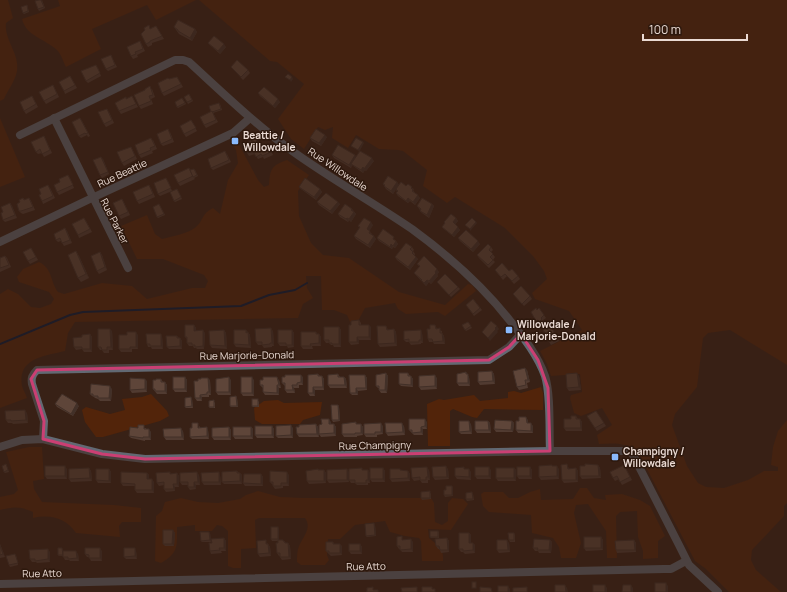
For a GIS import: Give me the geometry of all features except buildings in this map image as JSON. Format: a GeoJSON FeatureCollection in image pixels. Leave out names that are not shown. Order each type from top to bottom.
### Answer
{"type":"FeatureCollection","features":[{"type":"Feature","properties":{"kind":"street","name":"Rue Willowdale"},"geometry":{"type":"LineString","coordinates":[[20,135],[176,60],[189,62],[250,118],[295,153],[405,225],[446,255],[485,291],[520,334],[538,360],[545,375],[548,388],[550,451]]}},
{"type":"Feature","properties":{"kind":"street","name":"Rue Parker"},"geometry":{"type":"LineString","coordinates":[[54,118],[92,198],[128,268]]}},
{"type":"Feature","properties":{"kind":"street","name":"Rue Beattie"},"geometry":{"type":"LineString","coordinates":[[0,242],[233,133],[250,118]]}},
{"type":"Feature","properties":{"kind":"street","name":"Rue Marjorie-Donald"},"geometry":{"type":"LineString","coordinates":[[43,439],[44,421],[31,379],[36,370],[489,360],[509,348],[520,334]]}},
{"type":"Feature","properties":{"kind":"street","name":"Rue Champigny"},"geometry":{"type":"LineString","coordinates":[[0,447],[22,440],[43,439],[102,454],[145,459],[550,451],[631,451],[680,545],[686,561]]}},
{"type":"Feature","properties":{"kind":"street","name":"Rue Atto"},"geometry":{"type":"LineString","coordinates":[[0,584],[671,569],[686,561]]}},
{"type":"Feature","properties":{"kind":"street"},"geometry":{"type":"LineString","coordinates":[[686,561],[718,592]]}},
{"type":"Feature","properties":{"kind":"highlighted area"},"geometry":{"type":"Polygon","coordinates":[[[521,334],[538,360],[548,388],[550,451],[145,459],[102,454],[43,439],[44,421],[31,379],[37,370],[489,360],[509,347],[521,334]]]}},
{"type":"Feature","properties":{"kind":"shaded area"},"geometry":{"type":"Polygon","coordinates":[[[0,0],[8,0],[13,18],[6,23],[6,29],[16,59],[17,71],[4,99],[0,101],[0,0]]]}},
{"type":"Feature","properties":{"kind":"shaded area"},"geometry":{"type":"Polygon","coordinates":[[[58,0],[196,0],[156,20],[147,5],[92,29],[101,49],[66,67],[57,50],[36,37],[27,29],[22,19],[60,6],[58,0]]]}},
{"type":"Feature","properties":{"kind":"shaded area"},"geometry":{"type":"Polygon","coordinates":[[[199,0],[787,0],[787,365],[730,330],[708,333],[703,338],[697,387],[675,414],[672,425],[687,466],[698,483],[706,487],[724,488],[748,480],[764,471],[778,471],[778,467],[771,465],[773,447],[778,431],[787,420],[787,503],[784,506],[784,516],[752,550],[751,560],[756,570],[781,592],[729,592],[706,569],[695,561],[638,452],[629,446],[614,443],[599,444],[597,435],[612,425],[602,408],[581,416],[574,413],[570,398],[571,395],[582,392],[580,374],[551,376],[540,351],[582,330],[569,311],[535,299],[532,293],[547,279],[544,271],[533,256],[505,228],[455,197],[447,203],[423,186],[427,170],[403,151],[379,149],[356,135],[348,148],[332,138],[333,127],[325,130],[318,127],[304,149],[291,139],[278,119],[304,84],[277,62],[270,61],[199,0]]]}},
{"type":"Feature","properties":{"kind":"shaded area"},"geometry":{"type":"Polygon","coordinates":[[[0,118],[25,177],[0,187],[0,118]]]}},
{"type":"Feature","properties":{"kind":"shaded area"},"geometry":{"type":"Polygon","coordinates":[[[236,139],[258,180],[264,187],[269,185],[272,169],[278,164],[287,160],[309,175],[298,191],[299,216],[311,243],[323,255],[349,258],[399,292],[445,305],[468,284],[472,285],[476,291],[445,316],[438,312],[406,314],[398,309],[395,303],[365,308],[358,321],[350,322],[347,315],[334,310],[322,310],[321,276],[306,276],[307,288],[313,298],[303,304],[298,318],[75,322],[68,333],[65,351],[34,360],[24,369],[22,386],[27,398],[0,408],[0,294],[8,289],[18,294],[31,307],[40,308],[51,304],[54,299],[49,292],[19,282],[17,277],[23,269],[39,262],[47,268],[58,292],[64,294],[102,283],[132,286],[147,299],[192,288],[205,288],[208,281],[204,275],[163,259],[137,259],[121,226],[147,215],[155,234],[162,239],[180,234],[196,227],[204,215],[213,208],[220,214],[228,180],[238,163],[236,150],[231,142],[236,139]]]}},
{"type":"Feature","properties":{"kind":"shaded area"},"geometry":{"type":"Polygon","coordinates":[[[541,387],[543,393],[543,410],[484,409],[477,418],[453,409],[450,411],[450,446],[428,446],[427,404],[439,399],[444,400],[474,395],[480,401],[508,398],[508,392],[514,391],[521,393],[541,387]]]}},
{"type":"Feature","properties":{"kind":"shaded area"},"geometry":{"type":"Polygon","coordinates":[[[151,394],[167,411],[169,416],[160,421],[103,437],[96,437],[85,422],[82,410],[86,407],[110,414],[125,410],[122,399],[142,397],[151,394]]]}},
{"type":"Feature","properties":{"kind":"shaded area"},"geometry":{"type":"Polygon","coordinates":[[[278,400],[284,403],[322,402],[320,415],[303,420],[300,424],[262,424],[255,420],[254,408],[264,401],[278,400]]]}},
{"type":"Feature","properties":{"kind":"shaded area"},"geometry":{"type":"Polygon","coordinates":[[[29,447],[42,447],[44,479],[33,481],[34,489],[42,502],[114,505],[141,508],[141,522],[122,522],[119,526],[120,537],[76,533],[67,524],[57,518],[33,518],[33,512],[20,508],[0,510],[0,497],[14,494],[18,490],[6,452],[29,447]]]}},
{"type":"Feature","properties":{"kind":"shaded area"},"geometry":{"type":"Polygon","coordinates":[[[580,488],[587,488],[594,498],[606,500],[605,495],[622,494],[640,500],[650,506],[665,536],[658,541],[658,558],[643,559],[643,551],[638,537],[637,511],[620,512],[616,516],[617,558],[607,558],[606,531],[588,504],[576,505],[574,513],[581,543],[576,558],[561,558],[559,547],[553,538],[532,533],[531,515],[489,512],[483,506],[481,494],[484,492],[503,492],[509,498],[518,498],[540,489],[541,500],[573,499],[580,488]]]}},
{"type":"Feature","properties":{"kind":"shaded area"},"geometry":{"type":"Polygon","coordinates":[[[258,491],[280,497],[303,498],[431,498],[434,503],[435,522],[442,525],[448,521],[448,503],[452,498],[463,499],[468,504],[451,530],[428,529],[429,538],[438,545],[442,553],[443,561],[422,561],[421,541],[419,538],[390,532],[385,521],[355,525],[340,539],[328,539],[327,555],[329,560],[325,565],[301,565],[297,562],[297,554],[299,545],[306,534],[308,526],[305,518],[259,518],[255,520],[256,548],[241,549],[241,568],[233,568],[228,566],[228,531],[222,526],[217,525],[212,531],[195,531],[195,525],[177,527],[177,544],[174,552],[161,563],[155,561],[156,516],[162,511],[165,502],[181,498],[198,502],[218,503],[240,499],[246,495],[258,491]]]}},
{"type":"Feature","properties":{"kind":"waterway"},"geometry":{"type":"LineString","coordinates":[[0,344],[70,315],[83,312],[241,306],[269,295],[295,290],[307,283]]}},
{"type":"Feature","properties":{"kind":"place","name":"Beattie / Willowdale"},"geometry":{"type":"Point","coordinates":[235,141]}},
{"type":"Feature","properties":{"kind":"place","name":"Willowdale / Marjorie-Donald"},"geometry":{"type":"Point","coordinates":[509,330]}},
{"type":"Feature","properties":{"kind":"place","name":"Champigny / Willowdale"},"geometry":{"type":"Point","coordinates":[615,457]}}]}
